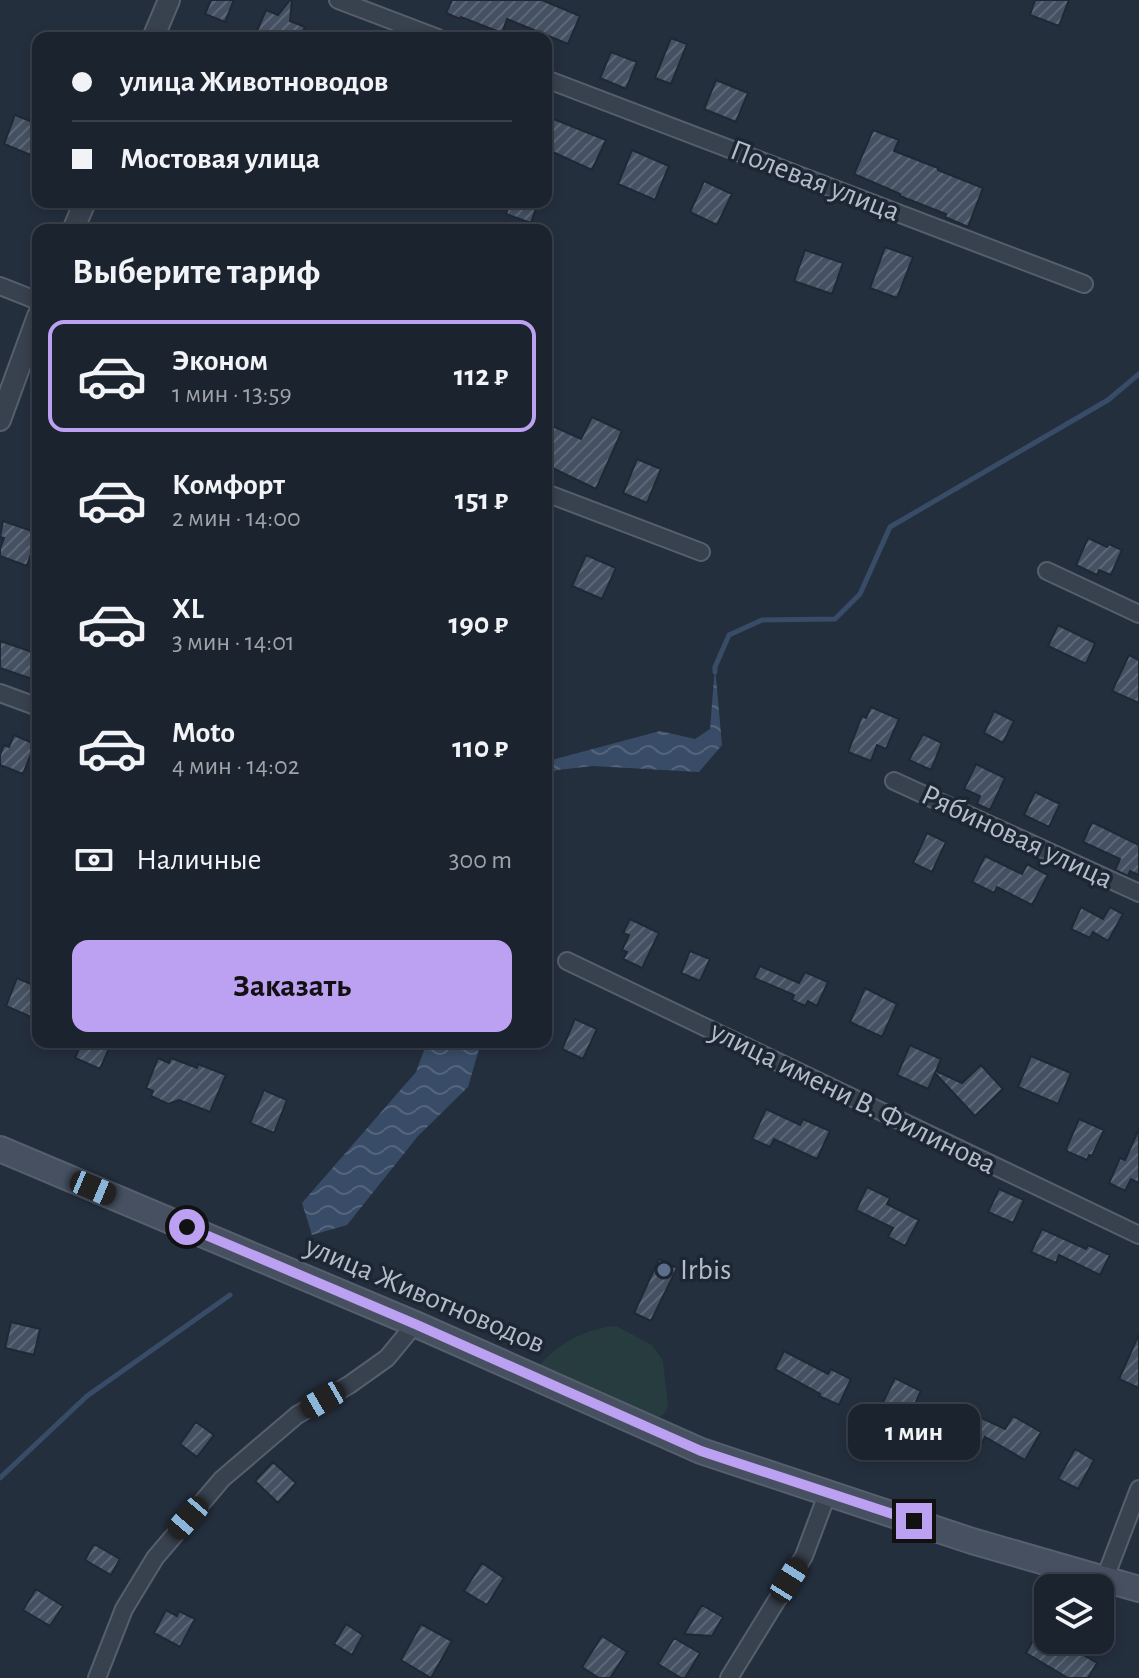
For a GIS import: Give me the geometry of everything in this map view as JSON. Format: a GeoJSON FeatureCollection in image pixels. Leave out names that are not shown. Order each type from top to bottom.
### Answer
{"type":"FeatureCollection","features":[{"type":"Feature","properties":{"kind":"main road","name":"улица Животноводов"},"geometry":{"type":"LineString","coordinates":[[0,1149],[415,1324],[701,1451],[972,1541],[1091,1574]]}},
{"type":"Feature","properties":{"kind":"main road","name":"улица Животноводов"},"geometry":{"type":"LineString","coordinates":[[1114,1581],[1139,1589]]}},
{"type":"Feature","properties":{"kind":"street"},"geometry":{"type":"LineString","coordinates":[[156,32],[169,0]]}},
{"type":"Feature","properties":{"kind":"street"},"geometry":{"type":"LineString","coordinates":[[338,0],[422,32]]}},
{"type":"Feature","properties":{"kind":"street","name":"Полевая улица"},"geometry":{"type":"LineString","coordinates":[[552,81],[1084,284]]}},
{"type":"Feature","properties":{"kind":"street"},"geometry":{"type":"LineString","coordinates":[[0,286],[32,299]]}},
{"type":"Feature","properties":{"kind":"street"},"geometry":{"type":"LineString","coordinates":[[0,420],[32,332]]}},
{"type":"Feature","properties":{"kind":"street"},"geometry":{"type":"LineString","coordinates":[[552,495],[701,552]]}},
{"type":"Feature","properties":{"kind":"street"},"geometry":{"type":"LineString","coordinates":[[1047,571],[1139,614]]}},
{"type":"Feature","properties":{"kind":"street"},"geometry":{"type":"LineString","coordinates":[[0,693],[32,705]]}},
{"type":"Feature","properties":{"kind":"street","name":"Рябиновая улица"},"geometry":{"type":"LineString","coordinates":[[894,781],[1139,893]]}},
{"type":"Feature","properties":{"kind":"street","name":"улица имени В. Филинова"},"geometry":{"type":"LineString","coordinates":[[567,961],[1139,1235]]}},
{"type":"Feature","properties":{"kind":"street"},"geometry":{"type":"LineString","coordinates":[[97,1678],[124,1609],[155,1558],[222,1479],[297,1415],[349,1385],[387,1358],[415,1324]]}},
{"type":"Feature","properties":{"kind":"street"},"geometry":{"type":"LineString","coordinates":[[1107,1574],[1139,1489]]}},
{"type":"Feature","properties":{"kind":"street"},"geometry":{"type":"LineString","coordinates":[[729,1678],[804,1556],[828,1492]]}},
{"type":"Feature","properties":{"kind":"green space"},"geometry":{"type":"Polygon","coordinates":[[[616,1326],[652,1345],[663,1361],[668,1407],[663,1415],[652,1419],[537,1369],[552,1352],[572,1339],[593,1330],[616,1326]]]}},
{"type":"Feature","properties":{"kind":"water"},"geometry":{"type":"Polygon","coordinates":[[[715,667],[722,745],[699,772],[593,766],[552,773],[552,760],[660,731],[695,739],[710,729],[715,667]]]}},
{"type":"Feature","properties":{"kind":"water"},"geometry":{"type":"Polygon","coordinates":[[[425,1048],[479,1048],[468,1087],[418,1136],[347,1225],[312,1235],[302,1203],[416,1072],[425,1048]]]}},
{"type":"Feature","properties":{"kind":"building"},"geometry":{"type":"Polygon","coordinates":[[[211,0],[234,0],[225,22],[205,14],[211,0]]]}},
{"type":"Feature","properties":{"kind":"building"},"geometry":{"type":"Polygon","coordinates":[[[292,0],[290,21],[305,27],[303,32],[257,32],[266,10],[278,15],[292,0]]]}},
{"type":"Feature","properties":{"kind":"building"},"geometry":{"type":"Polygon","coordinates":[[[452,0],[542,0],[580,16],[568,44],[552,37],[552,32],[539,32],[507,19],[502,32],[499,32],[446,13],[452,0]]]}},
{"type":"Feature","properties":{"kind":"building"},"geometry":{"type":"Polygon","coordinates":[[[1035,0],[1069,0],[1059,26],[1030,15],[1035,0]]]}},
{"type":"Feature","properties":{"kind":"building"},"geometry":{"type":"Polygon","coordinates":[[[671,38],[687,44],[671,84],[655,78],[671,38]]]}},
{"type":"Feature","properties":{"kind":"building"},"geometry":{"type":"Polygon","coordinates":[[[611,52],[637,62],[626,89],[600,78],[611,52]]]}},
{"type":"Feature","properties":{"kind":"building"},"geometry":{"type":"Polygon","coordinates":[[[716,80],[748,93],[736,122],[704,109],[716,80]]]}},
{"type":"Feature","properties":{"kind":"building"},"geometry":{"type":"Polygon","coordinates":[[[15,115],[32,122],[32,156],[4,144],[15,115]]]}},
{"type":"Feature","properties":{"kind":"building"},"geometry":{"type":"Polygon","coordinates":[[[552,118],[606,140],[592,170],[552,152],[552,118]]]}},
{"type":"Feature","properties":{"kind":"building"},"geometry":{"type":"Polygon","coordinates":[[[873,130],[899,140],[894,151],[983,188],[968,227],[945,217],[946,214],[854,174],[873,130]]]}},
{"type":"Feature","properties":{"kind":"building"},"geometry":{"type":"Polygon","coordinates":[[[632,150],[669,166],[655,200],[618,184],[632,150]]]}},
{"type":"Feature","properties":{"kind":"building"},"geometry":{"type":"Polygon","coordinates":[[[704,181],[732,194],[717,225],[690,212],[704,181]]]}},
{"type":"Feature","properties":{"kind":"building"},"geometry":{"type":"Polygon","coordinates":[[[508,208],[536,208],[531,223],[506,214],[508,208]]]}},
{"type":"Feature","properties":{"kind":"building"},"geometry":{"type":"Polygon","coordinates":[[[885,247],[913,257],[897,298],[870,288],[885,247]]]}},
{"type":"Feature","properties":{"kind":"building"},"geometry":{"type":"Polygon","coordinates":[[[805,250],[843,263],[832,294],[794,281],[805,250]]]}},
{"type":"Feature","properties":{"kind":"building"},"geometry":{"type":"Polygon","coordinates":[[[592,417],[622,431],[596,489],[552,468],[552,426],[581,439],[592,417]]]}},
{"type":"Feature","properties":{"kind":"building"},"geometry":{"type":"Polygon","coordinates":[[[637,459],[661,469],[647,503],[623,493],[637,459]]]}},
{"type":"Feature","properties":{"kind":"building"},"geometry":{"type":"Polygon","coordinates":[[[3,521],[32,531],[32,551],[27,566],[0,556],[4,538],[0,537],[3,521]]]}},
{"type":"Feature","properties":{"kind":"building"},"geometry":{"type":"Polygon","coordinates":[[[1088,538],[1122,550],[1111,575],[1099,570],[1097,575],[1076,565],[1088,538]]]}},
{"type":"Feature","properties":{"kind":"building"},"geometry":{"type":"Polygon","coordinates":[[[586,555],[616,568],[602,599],[572,586],[586,555]]]}},
{"type":"Feature","properties":{"kind":"building"},"geometry":{"type":"Polygon","coordinates":[[[1058,625],[1095,643],[1086,664],[1048,646],[1058,625]]]}},
{"type":"Feature","properties":{"kind":"building"},"geometry":{"type":"Polygon","coordinates":[[[0,641],[32,652],[32,679],[0,668],[0,641]]]}},
{"type":"Feature","properties":{"kind":"building"},"geometry":{"type":"Polygon","coordinates":[[[1129,655],[1139,660],[1139,703],[1112,691],[1129,655]]]}},
{"type":"Feature","properties":{"kind":"building"},"geometry":{"type":"Polygon","coordinates":[[[871,707],[899,719],[886,749],[877,745],[871,761],[848,752],[862,716],[866,718],[871,707]]]}},
{"type":"Feature","properties":{"kind":"building"},"geometry":{"type":"Polygon","coordinates":[[[994,711],[1014,721],[1003,743],[984,733],[994,711]]]}},
{"type":"Feature","properties":{"kind":"building"},"geometry":{"type":"Polygon","coordinates":[[[923,734],[942,743],[931,770],[909,760],[923,734]]]}},
{"type":"Feature","properties":{"kind":"building"},"geometry":{"type":"Polygon","coordinates":[[[14,735],[32,743],[32,752],[23,774],[0,765],[4,745],[9,747],[14,735]]]}},
{"type":"Feature","properties":{"kind":"building"},"geometry":{"type":"Polygon","coordinates":[[[976,764],[1005,778],[990,810],[977,804],[980,796],[964,789],[976,764]]]}},
{"type":"Feature","properties":{"kind":"building"},"geometry":{"type":"Polygon","coordinates":[[[1035,792],[1060,804],[1049,827],[1024,815],[1035,792]]]}},
{"type":"Feature","properties":{"kind":"building"},"geometry":{"type":"Polygon","coordinates":[[[1092,822],[1139,845],[1139,875],[1130,871],[1128,876],[1115,870],[1120,859],[1083,842],[1092,822]]]}},
{"type":"Feature","properties":{"kind":"building"},"geometry":{"type":"Polygon","coordinates":[[[927,833],[946,842],[932,872],[913,863],[927,833]]]}},
{"type":"Feature","properties":{"kind":"building"},"geometry":{"type":"Polygon","coordinates":[[[985,856],[1022,874],[1027,864],[1048,875],[1032,905],[997,887],[994,893],[972,882],[985,856]]]}},
{"type":"Feature","properties":{"kind":"building"},"geometry":{"type":"Polygon","coordinates":[[[1081,907],[1103,919],[1110,907],[1123,914],[1108,941],[1093,932],[1090,938],[1071,929],[1081,907]]]}},
{"type":"Feature","properties":{"kind":"building"},"geometry":{"type":"Polygon","coordinates":[[[630,919],[659,933],[642,968],[623,959],[627,952],[622,950],[629,935],[623,933],[630,919]]]}},
{"type":"Feature","properties":{"kind":"building"},"geometry":{"type":"Polygon","coordinates":[[[690,951],[710,959],[700,981],[681,973],[690,951]]]}},
{"type":"Feature","properties":{"kind":"building"},"geometry":{"type":"Polygon","coordinates":[[[760,966],[799,983],[805,972],[828,982],[817,1006],[808,1001],[805,1006],[792,1000],[794,995],[754,978],[760,966]]]}},
{"type":"Feature","properties":{"kind":"building"},"geometry":{"type":"Polygon","coordinates":[[[17,978],[32,984],[31,1017],[6,1006],[17,978]]]}},
{"type":"Feature","properties":{"kind":"building"},"geometry":{"type":"Polygon","coordinates":[[[865,988],[897,1004],[882,1037],[850,1022],[865,988]]]}},
{"type":"Feature","properties":{"kind":"building"},"geometry":{"type":"Polygon","coordinates":[[[575,1019],[597,1029],[583,1059],[562,1049],[575,1019]]]}},
{"type":"Feature","properties":{"kind":"building"},"geometry":{"type":"Polygon","coordinates":[[[910,1045],[941,1059],[936,1071],[962,1083],[981,1065],[1003,1089],[975,1116],[935,1073],[928,1089],[897,1075],[910,1045]]]}},
{"type":"Feature","properties":{"kind":"building"},"geometry":{"type":"Polygon","coordinates":[[[79,1048],[109,1048],[100,1069],[75,1058],[79,1048]]]}},
{"type":"Feature","properties":{"kind":"building"},"geometry":{"type":"Polygon","coordinates":[[[1031,1056],[1071,1073],[1058,1104],[1018,1087],[1031,1056]]]}},
{"type":"Feature","properties":{"kind":"building"},"geometry":{"type":"Polygon","coordinates":[[[158,1058],[169,1063],[171,1058],[197,1068],[198,1064],[226,1075],[210,1112],[179,1100],[168,1104],[151,1096],[153,1091],[146,1088],[158,1058]]]}},
{"type":"Feature","properties":{"kind":"building"},"geometry":{"type":"Polygon","coordinates":[[[264,1090],[287,1100],[274,1133],[250,1123],[264,1090]]]}},
{"type":"Feature","properties":{"kind":"building"},"geometry":{"type":"Polygon","coordinates":[[[766,1109],[800,1125],[803,1119],[830,1131],[817,1159],[774,1139],[770,1147],[752,1139],[766,1109]]]}},
{"type":"Feature","properties":{"kind":"building"},"geometry":{"type":"Polygon","coordinates":[[[1079,1119],[1104,1130],[1087,1160],[1066,1149],[1079,1119]]]}},
{"type":"Feature","properties":{"kind":"building"},"geometry":{"type":"Polygon","coordinates":[[[1139,1129],[1139,1183],[1131,1179],[1125,1191],[1109,1183],[1120,1158],[1125,1160],[1139,1129]]]}},
{"type":"Feature","properties":{"kind":"building"},"geometry":{"type":"Polygon","coordinates":[[[867,1187],[890,1198],[887,1204],[919,1220],[905,1246],[888,1237],[893,1228],[856,1210],[867,1187]]]}},
{"type":"Feature","properties":{"kind":"building"},"geometry":{"type":"Polygon","coordinates":[[[999,1189],[1024,1200],[1013,1223],[988,1212],[999,1189]]]}},
{"type":"Feature","properties":{"kind":"building"},"geometry":{"type":"Polygon","coordinates":[[[1042,1229],[1086,1249],[1088,1245],[1110,1255],[1100,1275],[1059,1255],[1056,1263],[1031,1252],[1042,1229]]]}},
{"type":"Feature","properties":{"kind":"building"},"geometry":{"type":"Polygon","coordinates":[[[659,1259],[677,1268],[651,1321],[634,1313],[659,1259]]]}},
{"type":"Feature","properties":{"kind":"building"},"geometry":{"type":"Polygon","coordinates":[[[11,1322],[40,1329],[34,1355],[5,1348],[11,1322]]]}},
{"type":"Feature","properties":{"kind":"building"},"geometry":{"type":"Polygon","coordinates":[[[1139,1334],[1139,1388],[1119,1379],[1139,1334]]]}},
{"type":"Feature","properties":{"kind":"building"},"geometry":{"type":"Polygon","coordinates":[[[784,1351],[828,1374],[831,1369],[851,1379],[839,1405],[775,1369],[784,1351]]]}},
{"type":"Feature","properties":{"kind":"building"},"geometry":{"type":"Polygon","coordinates":[[[895,1378],[921,1391],[906,1423],[879,1410],[895,1378]]]}},
{"type":"Feature","properties":{"kind":"building"},"geometry":{"type":"Polygon","coordinates":[[[971,1413],[1005,1429],[1013,1416],[1041,1432],[1025,1460],[985,1437],[979,1450],[958,1440],[971,1413]]]}},
{"type":"Feature","properties":{"kind":"building"},"geometry":{"type":"Polygon","coordinates":[[[196,1422],[214,1435],[197,1457],[180,1444],[196,1422]]]}},
{"type":"Feature","properties":{"kind":"building"},"geometry":{"type":"Polygon","coordinates":[[[1075,1449],[1094,1460],[1078,1489],[1058,1479],[1075,1449]]]}},
{"type":"Feature","properties":{"kind":"building"},"geometry":{"type":"Polygon","coordinates":[[[273,1462],[296,1483],[278,1503],[255,1481],[273,1462]]]}},
{"type":"Feature","properties":{"kind":"building"},"geometry":{"type":"Polygon","coordinates":[[[94,1544],[120,1559],[111,1575],[85,1560],[94,1544]]]}},
{"type":"Feature","properties":{"kind":"building"},"geometry":{"type":"Polygon","coordinates":[[[482,1563],[504,1578],[487,1605],[464,1591],[482,1563]]]}},
{"type":"Feature","properties":{"kind":"building"},"geometry":{"type":"Polygon","coordinates":[[[36,1589],[63,1606],[50,1626],[23,1610],[36,1589]]]}},
{"type":"Feature","properties":{"kind":"building"},"geometry":{"type":"Polygon","coordinates":[[[702,1605],[723,1617],[712,1636],[684,1634],[702,1605]]]}},
{"type":"Feature","properties":{"kind":"building"},"geometry":{"type":"Polygon","coordinates":[[[166,1610],[177,1616],[179,1611],[195,1619],[180,1647],[154,1633],[166,1610]]]}},
{"type":"Feature","properties":{"kind":"building"},"geometry":{"type":"Polygon","coordinates":[[[346,1624],[363,1635],[352,1655],[334,1644],[346,1624]]]}},
{"type":"Feature","properties":{"kind":"building"},"geometry":{"type":"Polygon","coordinates":[[[421,1624],[452,1641],[431,1678],[401,1660],[421,1624]]]}},
{"type":"Feature","properties":{"kind":"building"},"geometry":{"type":"Polygon","coordinates":[[[602,1636],[627,1652],[610,1678],[599,1678],[582,1667],[602,1636]]]}},
{"type":"Feature","properties":{"kind":"building"},"geometry":{"type":"Polygon","coordinates":[[[674,1638],[700,1653],[685,1678],[658,1664],[674,1638]]]}},
{"type":"Feature","properties":{"kind":"building"},"geometry":{"type":"Polygon","coordinates":[[[1034,1639],[1034,1654],[1082,1654],[1097,1663],[1088,1678],[1068,1678],[1026,1653],[1034,1639]]]}},
{"type":"Feature","properties":{"kind":"waterway"},"geometry":{"type":"LineString","coordinates":[[715,672],[729,635],[762,620],[835,619],[860,594],[890,527],[1108,400],[1139,374]]}},
{"type":"Feature","properties":{"kind":"waterway"},"geometry":{"type":"LineString","coordinates":[[0,1478],[87,1396],[230,1295]]}},
{"type":"Feature","properties":{"kind":"place","name":"Irbis"},"geometry":{"type":"Point","coordinates":[664,1270]}},
{"type":"Feature","properties":{"kind":"route"},"geometry":{"type":"LineString","coordinates":[[187,1227],[701,1451],[914,1521]]}}]}
